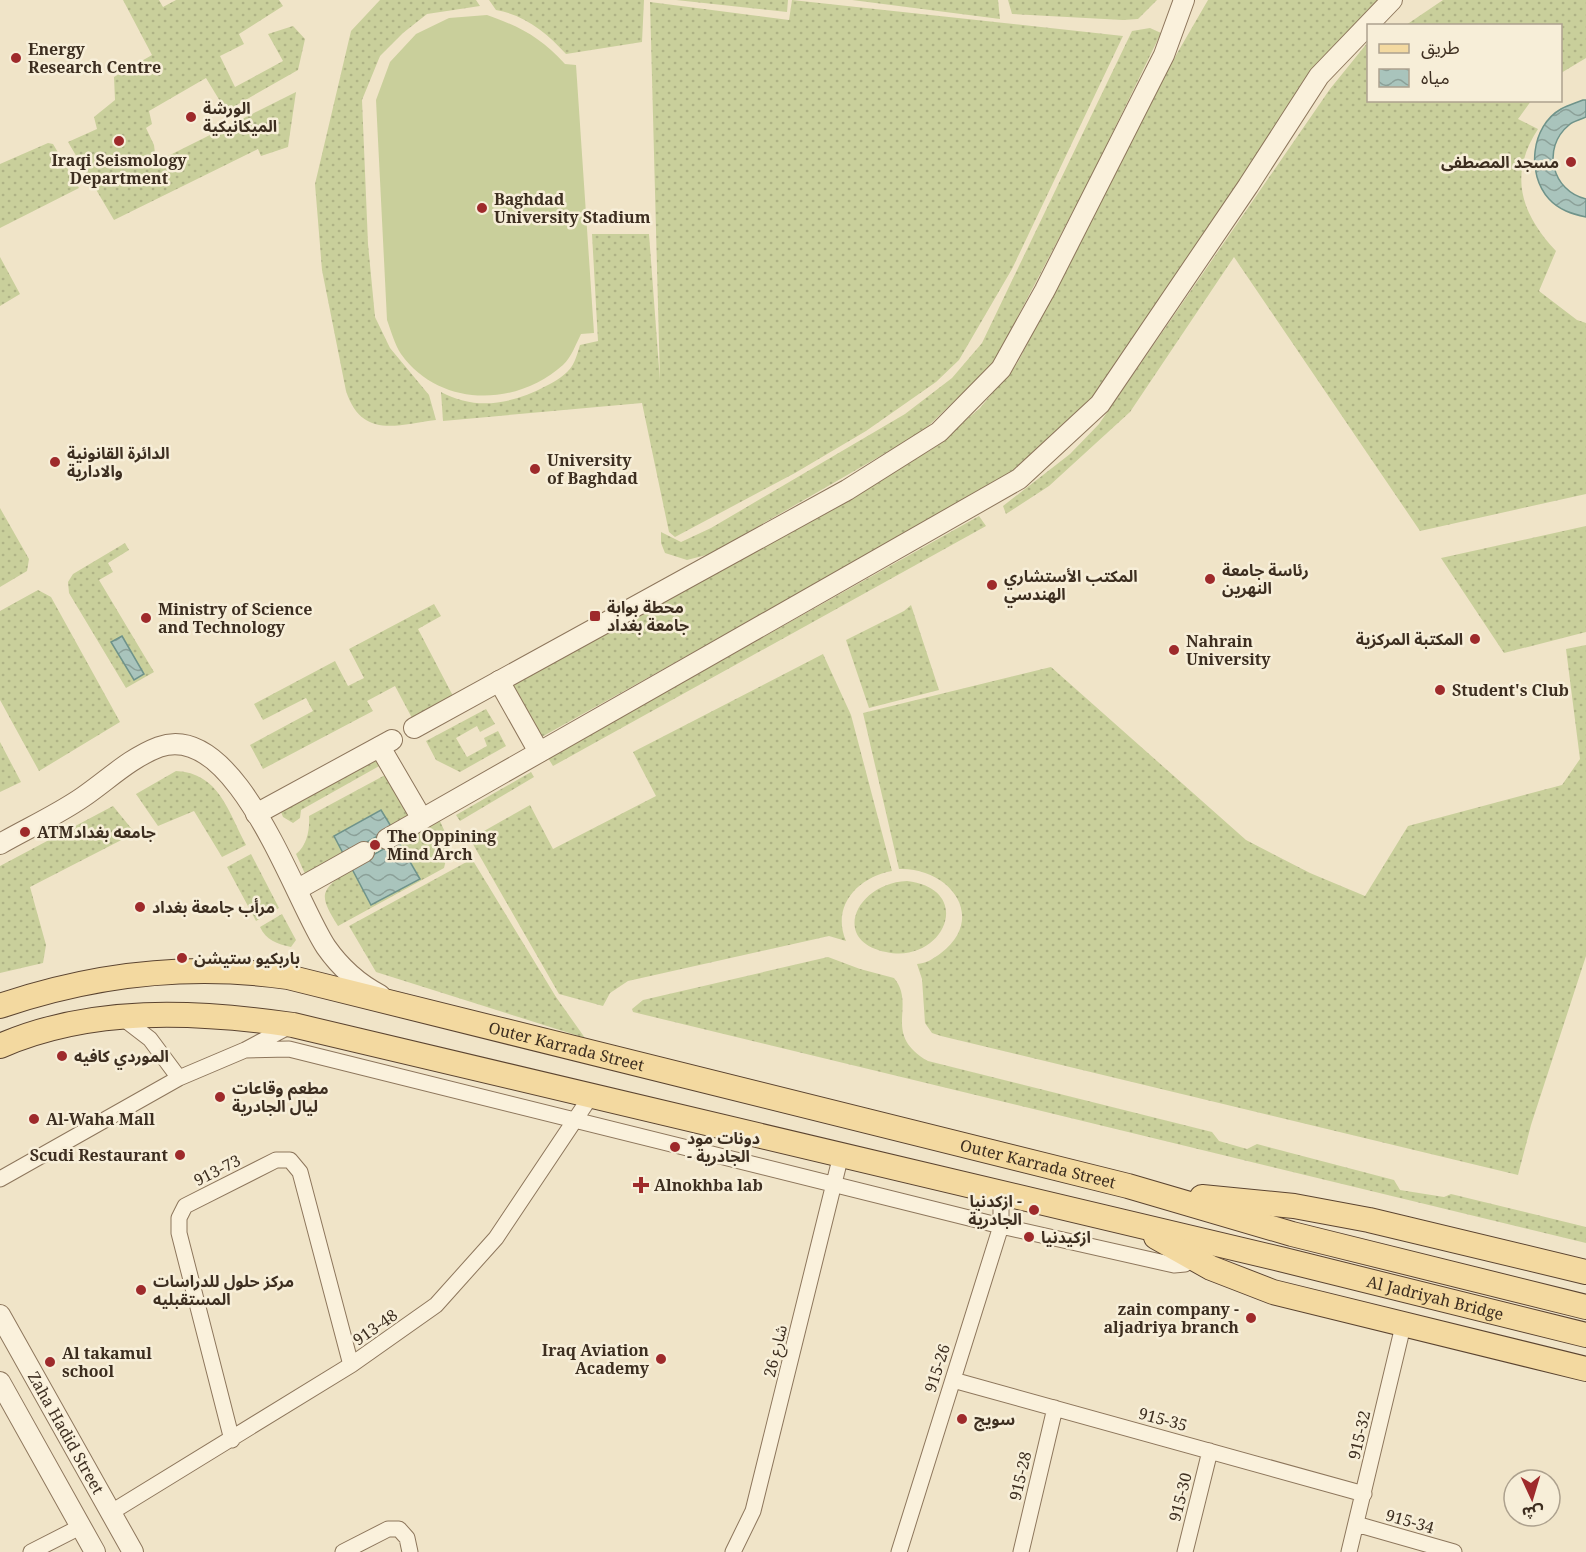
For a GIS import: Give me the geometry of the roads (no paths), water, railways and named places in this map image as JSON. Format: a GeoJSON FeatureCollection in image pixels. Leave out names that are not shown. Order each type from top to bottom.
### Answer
{"type":"FeatureCollection","features":[{"type":"Feature","properties":{"kind":"main road","name":"Outer Karrada Street"},"geometry":{"type":"LineString","coordinates":[[0,1006],[104,979],[194,969],[238,970],[288,976],[1128,1186]]}},
{"type":"Feature","properties":{"kind":"main road"},"geometry":{"type":"LineString","coordinates":[[0,1046],[55,1028],[120,1016],[236,1017],[292,1025],[364,1040],[1121,1221],[1193,1258],[1263,1288],[1403,1326],[1586,1369]]}},
{"type":"Feature","properties":{"kind":"main road","name":"Al Jadriyah Bridge"},"geometry":{"type":"LineString","coordinates":[[1128,1186],[1292,1234],[1586,1307]]}},
{"type":"Feature","properties":{"kind":"main road"},"geometry":{"type":"LineString","coordinates":[[1128,1186],[1171,1195],[1294,1206],[1348,1216],[1586,1272]]}},
{"type":"Feature","properties":{"kind":"main road","name":"Al Jadriyah Bridge"},"geometry":{"type":"LineString","coordinates":[[1121,1221],[1586,1335]]}},
{"type":"Feature","properties":{"kind":"street"},"geometry":{"type":"LineString","coordinates":[[414,728],[847,490],[939,432],[1001,369],[1045,290],[1164,55],[1184,0]]}},
{"type":"Feature","properties":{"kind":"street"},"geometry":{"type":"LineString","coordinates":[[1369,24],[1392,0]]}},
{"type":"Feature","properties":{"kind":"street"},"geometry":{"type":"LineString","coordinates":[[387,839],[1019,479],[1100,404],[1248,186],[1319,76],[1367,26]]}},
{"type":"Feature","properties":{"kind":"street"},"geometry":{"type":"LineString","coordinates":[[499,681],[539,752]]}},
{"type":"Feature","properties":{"kind":"street"},"geometry":{"type":"LineString","coordinates":[[256,814],[386,743],[422,819]]}},
{"type":"Feature","properties":{"kind":"street"},"geometry":{"type":"LineString","coordinates":[[0,844],[72,804],[131,761],[161,747],[181,745],[197,749],[236,784],[256,814],[298,889],[316,929],[340,964],[364,987],[411,1006]]}},
{"type":"Feature","properties":{"kind":"street"},"geometry":{"type":"LineString","coordinates":[[0,834],[66,794],[108,776]]}},
{"type":"Feature","properties":{"kind":"street"},"geometry":{"type":"LineString","coordinates":[[298,889],[364,852]]}},
{"type":"Feature","properties":{"kind":"street"},"geometry":{"type":"LineString","coordinates":[[120,1016],[150,1039],[179,1078]]}},
{"type":"Feature","properties":{"kind":"street"},"geometry":{"type":"LineString","coordinates":[[0,1179],[179,1078],[245,1050],[292,1025]]}},
{"type":"Feature","properties":{"kind":"street"},"geometry":{"type":"LineString","coordinates":[[245,1050],[289,1049],[1001,1226],[1174,1265],[1185,1264],[1193,1258]]}},
{"type":"Feature","properties":{"kind":"street","name":"913-48"},"geometry":{"type":"LineString","coordinates":[[110,1513],[351,1365],[436,1305],[496,1238],[591,1096]]}},
{"type":"Feature","properties":{"kind":"street","name":"شارع 26"},"geometry":{"type":"LineString","coordinates":[[733,1552],[753,1511],[836,1185],[841,1155]]}},
{"type":"Feature","properties":{"kind":"street","name":"913-73"},"geometry":{"type":"LineString","coordinates":[[232,1440],[179,1233],[179,1218],[185,1206],[276,1160],[290,1160],[300,1172],[351,1365]]}},
{"type":"Feature","properties":{"kind":"street","name":"915-26"},"geometry":{"type":"LineString","coordinates":[[900,1551],[1001,1226],[1001,1194]]}},
{"type":"Feature","properties":{"kind":"street","name":"Zaha Hadid Street"},"geometry":{"type":"LineString","coordinates":[[0,1315],[132,1552]]}},
{"type":"Feature","properties":{"kind":"street","name":"915-32"},"geometry":{"type":"LineString","coordinates":[[1349,1552],[1403,1326]]}},
{"type":"Feature","properties":{"kind":"street","name":"915-35"},"geometry":{"type":"LineString","coordinates":[[952,1380],[1364,1494]]}},
{"type":"Feature","properties":{"kind":"street","name":"Zaha Hadid Street"},"geometry":{"type":"LineString","coordinates":[[0,1382],[95,1552]]}},
{"type":"Feature","properties":{"kind":"street","name":"915-28"},"geometry":{"type":"LineString","coordinates":[[1021,1552],[1054,1408]]}},
{"type":"Feature","properties":{"kind":"street","name":"915-30"},"geometry":{"type":"LineString","coordinates":[[1185,1552],[1210,1451]]}},
{"type":"Feature","properties":{"kind":"street","name":"915-34"},"geometry":{"type":"LineString","coordinates":[[1356,1524],[1454,1552]]}},
{"type":"Feature","properties":{"kind":"street"},"geometry":{"type":"LineString","coordinates":[[31,1552],[80,1527]]}},
{"type":"Feature","properties":{"kind":"street"},"geometry":{"type":"LineString","coordinates":[[343,1552],[388,1529],[399,1529],[407,1538],[410,1552]]}},
{"type":"Feature","properties":{"kind":"water"},"geometry":{"type":"Polygon","coordinates":[[[1586,100],[1586,117],[1571,124],[1560,134],[1553,156],[1558,178],[1574,194],[1586,199],[1586,217],[1566,211],[1549,199],[1537,177],[1535,164],[1535,151],[1543,127],[1561,109],[1586,100]]]}},
{"type":"Feature","properties":{"kind":"water"},"geometry":{"type":"Polygon","coordinates":[[[122,636],[144,674],[134,680],[111,642],[122,636]]]}},
{"type":"Feature","properties":{"kind":"water"},"geometry":{"type":"Polygon","coordinates":[[[381,810],[392,828],[344,855],[334,836],[381,810]]]}},
{"type":"Feature","properties":{"kind":"water"},"geometry":{"type":"Polygon","coordinates":[[[398,841],[420,879],[371,905],[351,867],[398,841]]]}},
{"type":"Feature","properties":{"kind":"place","name":"Energy Research Centre"},"geometry":{"type":"Point","coordinates":[16,58]}},
{"type":"Feature","properties":{"kind":"place","name":"الورشة الميكانيكية"},"geometry":{"type":"Point","coordinates":[191,117]}},
{"type":"Feature","properties":{"kind":"place","name":"Iraqi Seismology Department"},"geometry":{"type":"Point","coordinates":[119,141]}},
{"type":"Feature","properties":{"kind":"place","name":"مسجد المصطفى"},"geometry":{"type":"Point","coordinates":[1571,162]}},
{"type":"Feature","properties":{"kind":"place","name":"Baghdad University Stadium"},"geometry":{"type":"Point","coordinates":[482,208]}},
{"type":"Feature","properties":{"kind":"place","name":"الدائرة القانونية والادارية"},"geometry":{"type":"Point","coordinates":[55,462]}},
{"type":"Feature","properties":{"kind":"place","name":"University of Baghdad"},"geometry":{"type":"Point","coordinates":[535,469]}},
{"type":"Feature","properties":{"kind":"place","name":"رئاسة جامعة النهرين"},"geometry":{"type":"Point","coordinates":[1210,579]}},
{"type":"Feature","properties":{"kind":"place","name":"المكتب الأستشاري الهندسي"},"geometry":{"type":"Point","coordinates":[992,585]}},
{"type":"Feature","properties":{"kind":"place","name":"محطة بوابة جامعة بغداد"},"geometry":{"type":"Point","coordinates":[595,616]}},
{"type":"Feature","properties":{"kind":"place","name":"Ministry of Science and Technology"},"geometry":{"type":"Point","coordinates":[146,618]}},
{"type":"Feature","properties":{"kind":"place","name":"المكتبة المركزية"},"geometry":{"type":"Point","coordinates":[1475,639]}},
{"type":"Feature","properties":{"kind":"place","name":"Nahrain University"},"geometry":{"type":"Point","coordinates":[1174,650]}},
{"type":"Feature","properties":{"kind":"place","name":"Student's Club"},"geometry":{"type":"Point","coordinates":[1440,690]}},
{"type":"Feature","properties":{"kind":"place","name":"ATMجامعه بغداد"},"geometry":{"type":"Point","coordinates":[25,832]}},
{"type":"Feature","properties":{"kind":"place","name":"The Oppining Mind Arch"},"geometry":{"type":"Point","coordinates":[375,845]}},
{"type":"Feature","properties":{"kind":"place","name":"مرأب جامعة بغداد"},"geometry":{"type":"Point","coordinates":[140,907]}},
{"type":"Feature","properties":{"kind":"place","name":"باربكيو ستيشن"},"geometry":{"type":"Point","coordinates":[182,958]}},
{"type":"Feature","properties":{"kind":"place","name":"الموردي كافيه"},"geometry":{"type":"Point","coordinates":[62,1056]}},
{"type":"Feature","properties":{"kind":"place","name":"مطعم وقاعات ليال الجادرية"},"geometry":{"type":"Point","coordinates":[220,1097]}},
{"type":"Feature","properties":{"kind":"place","name":"Al-Waha Mall"},"geometry":{"type":"Point","coordinates":[34,1119]}},
{"type":"Feature","properties":{"kind":"place","name":"دونات مود - الجادرية"},"geometry":{"type":"Point","coordinates":[675,1147]}},
{"type":"Feature","properties":{"kind":"place","name":"Scudi Restaurant"},"geometry":{"type":"Point","coordinates":[180,1155]}},
{"type":"Feature","properties":{"kind":"place","name":"Alnokhba lab"},"geometry":{"type":"Point","coordinates":[641,1185]}},
{"type":"Feature","properties":{"kind":"place","name":"ازكدنيا - الجادرية"},"geometry":{"type":"Point","coordinates":[1034,1210]}},
{"type":"Feature","properties":{"kind":"place","name":"ازكيدنيا"},"geometry":{"type":"Point","coordinates":[1029,1237]}},
{"type":"Feature","properties":{"kind":"place","name":"مركز حلول للدراسات المستقبليه"},"geometry":{"type":"Point","coordinates":[141,1290]}},
{"type":"Feature","properties":{"kind":"place","name":"zain company - aljadriya branch"},"geometry":{"type":"Point","coordinates":[1251,1318]}},
{"type":"Feature","properties":{"kind":"place","name":"Iraq Aviation Academy"},"geometry":{"type":"Point","coordinates":[661,1359]}},
{"type":"Feature","properties":{"kind":"place","name":"Al takamul school"},"geometry":{"type":"Point","coordinates":[50,1362]}},
{"type":"Feature","properties":{"kind":"place","name":"سويج"},"geometry":{"type":"Point","coordinates":[962,1419]}}]}
